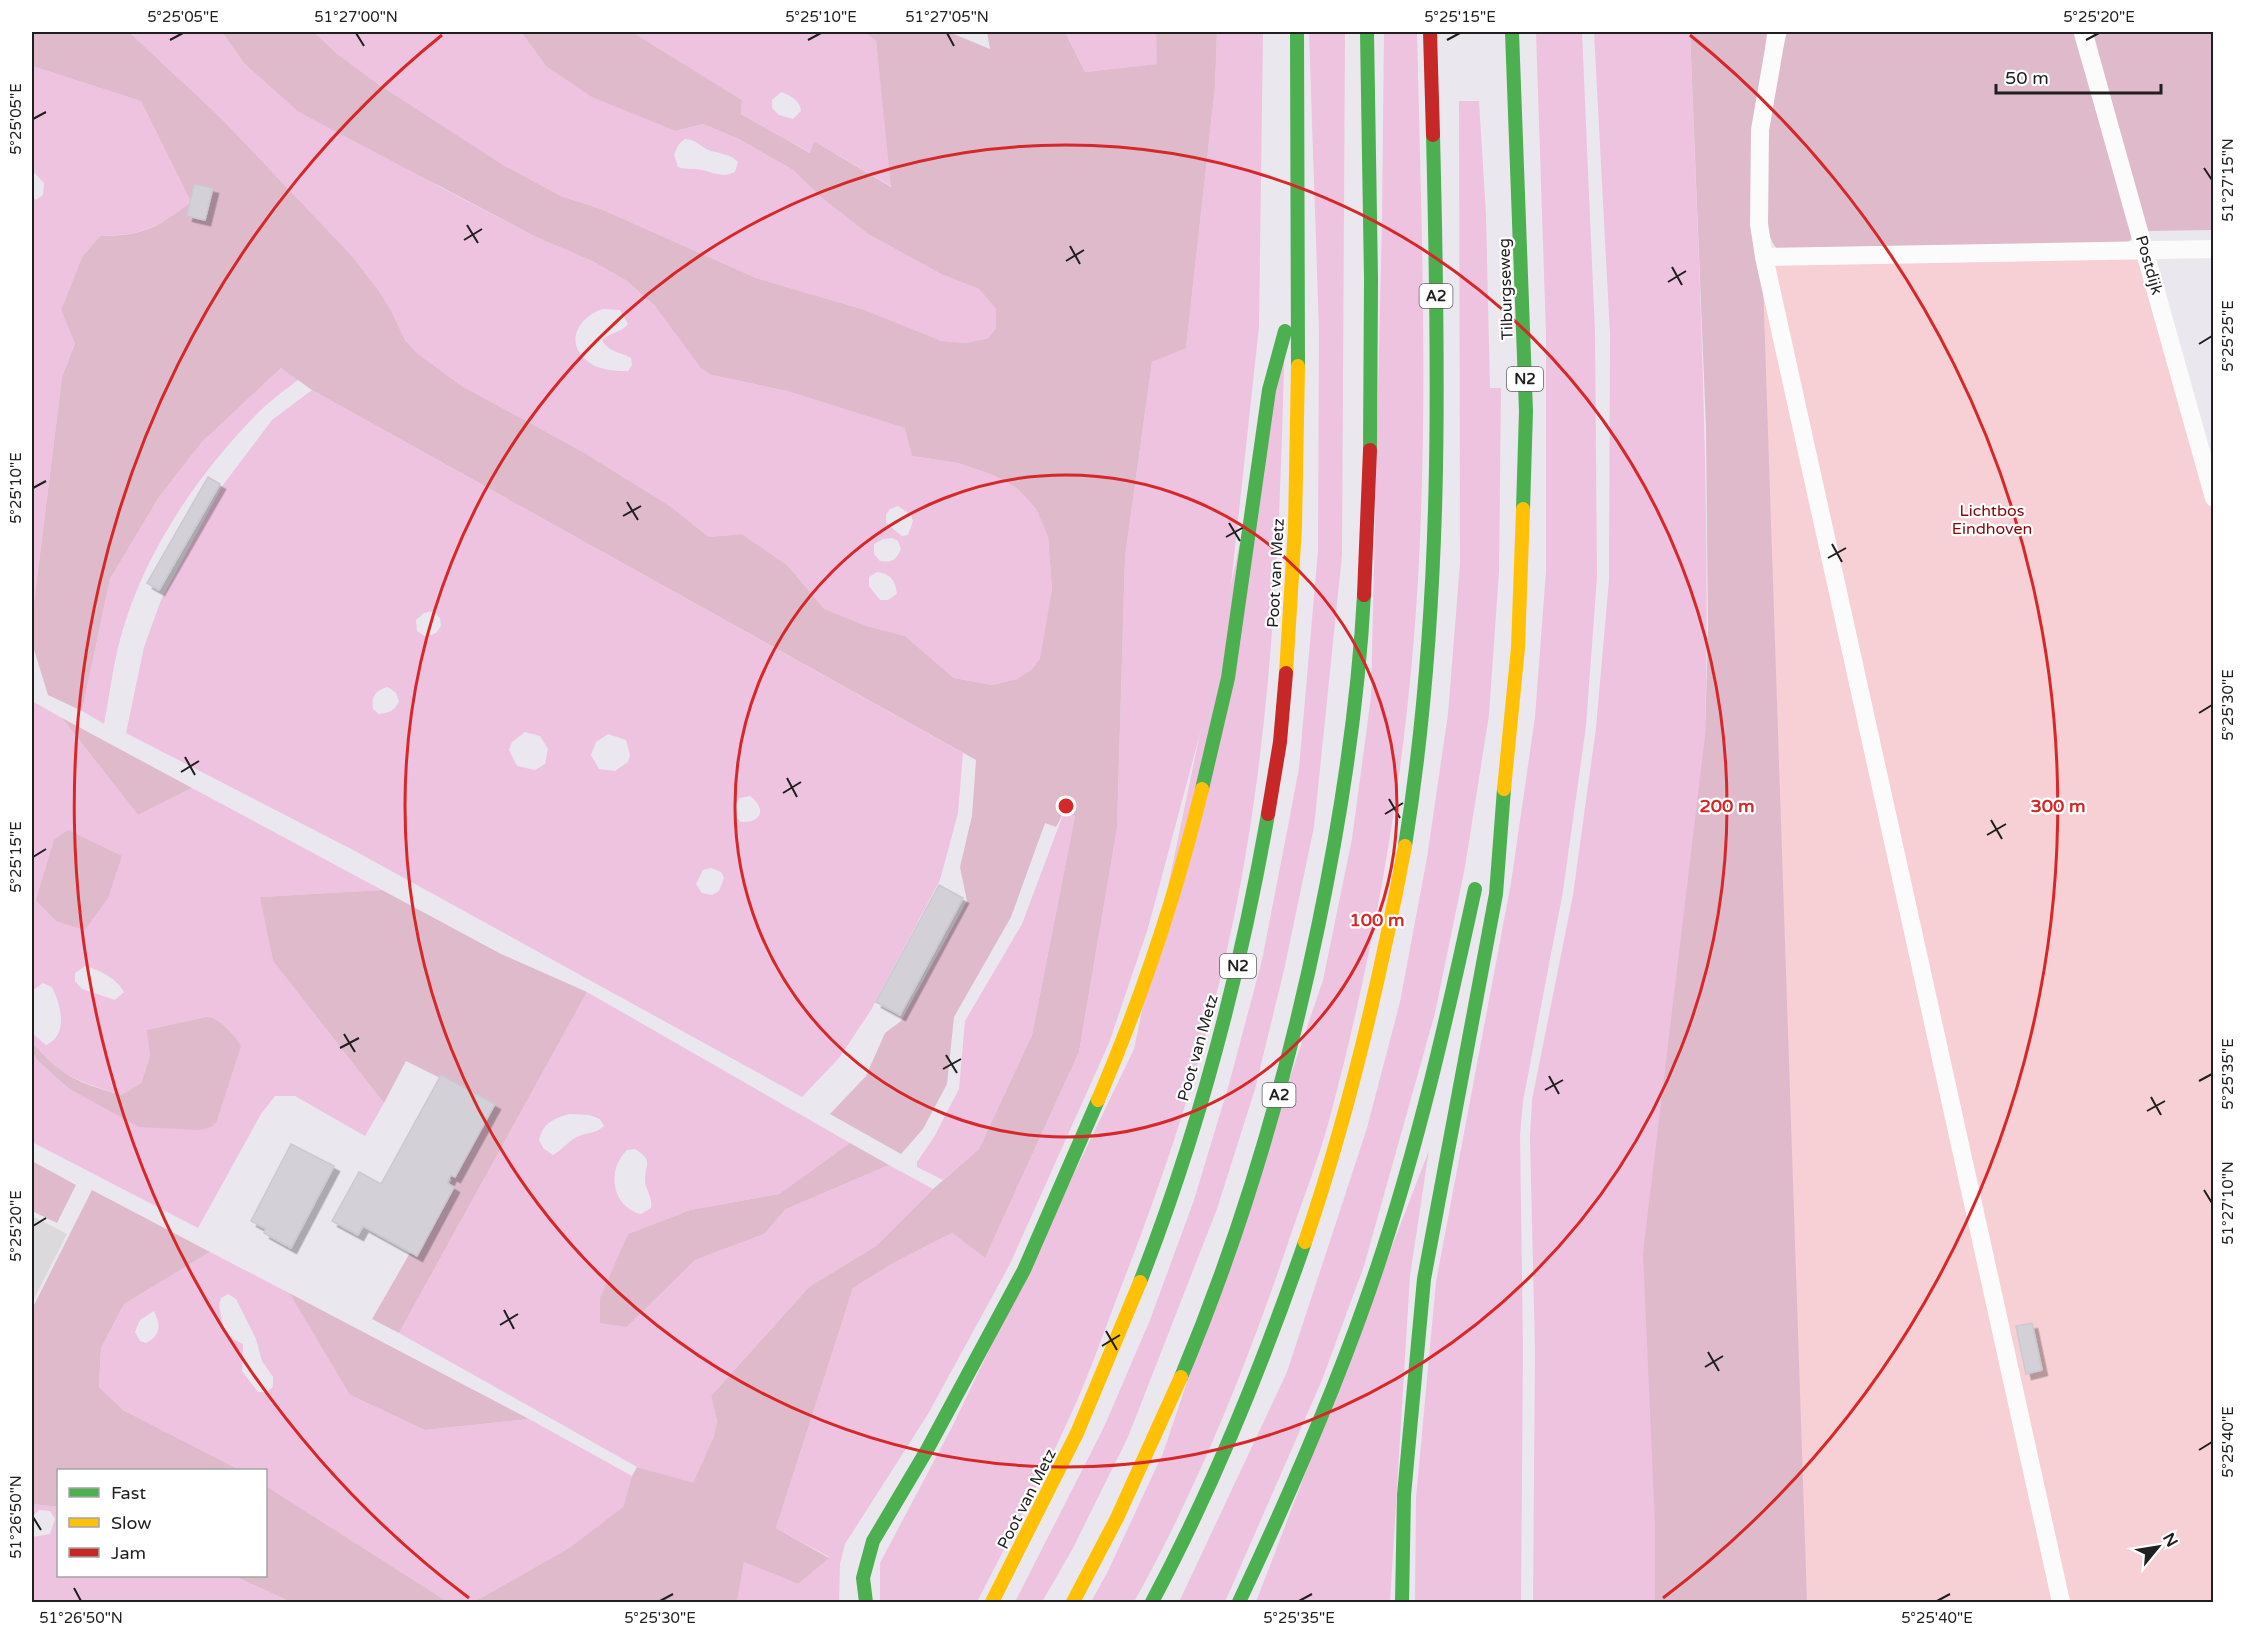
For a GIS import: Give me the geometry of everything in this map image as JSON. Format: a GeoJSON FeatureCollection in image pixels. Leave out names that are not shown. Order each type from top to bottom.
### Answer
{"type":"FeatureCollection","features":[{"type":"Feature","properties":{"kind":"highway","name":"N2"},"geometry":{"type":"LineString","coordinates":[[866,1602],[863,1578],[873,1541],[927,1450],[1024,1270],[1122,1046],[1161,932],[1201,793],[1228,678],[1269,390],[1297,286],[1297,32]]}},
{"type":"Feature","properties":{"kind":"highway","name":"A2"},"geometry":{"type":"LineString","coordinates":[[1073,1602],[1129,1496],[1197,1338],[1241,1218],[1277,1102],[1309,976],[1337,834],[1356,693],[1367,555],[1370,288],[1367,32]]}},
{"type":"Feature","properties":{"kind":"highway","name":"A2"},"geometry":{"type":"LineString","coordinates":[[1152,1602],[1214,1479],[1262,1361],[1322,1193],[1374,999],[1403,849],[1424,705],[1435,561],[1438,340],[1430,32]]}},
{"type":"Feature","properties":{"kind":"highway","name":"Tilburgseweg"},"geometry":{"type":"LineString","coordinates":[[1509,726],[1518,648],[1526,411],[1512,32]]}},
{"type":"Feature","properties":{"kind":"highway","name":"Poot van Metz"},"geometry":{"type":"LineString","coordinates":[[992,1602],[1043,1508],[1122,1328],[1170,1200],[1238,966],[1265,833],[1285,695],[1294,548],[1297,286]]}},
{"type":"Feature","properties":{"kind":"highway","name":"N2"},"geometry":{"type":"LineString","coordinates":[[1486,837],[1509,726]]}},
{"type":"Feature","properties":{"kind":"highway","name":"N2"},"geometry":{"type":"LineString","coordinates":[[1402,1602],[1404,1495],[1424,1279],[1496,894],[1509,726]]}},
{"type":"Feature","properties":{"kind":"highway"},"geometry":{"type":"LineString","coordinates":[[1239,1602],[1283,1509],[1335,1383],[1376,1271],[1416,1141],[1447,1019],[1477,880]]}},
{"type":"Feature","properties":{"kind":"street"},"geometry":{"type":"LineString","coordinates":[[1777,32],[1760,129],[1760,224],[1764,257],[2061,1602]]}},
{"type":"Feature","properties":{"kind":"street","name":"Postdijk"},"geometry":{"type":"LineString","coordinates":[[2083,32],[2214,498]]}},
{"type":"Feature","properties":{"kind":"street"},"geometry":{"type":"LineString","coordinates":[[1764,257],[2145,248],[2214,249]]}},
{"type":"Feature","properties":{"kind":"shaded area"},"geometry":{"type":"Polygon","coordinates":[[[32,32],[129,32],[221,118],[351,255],[391,310],[405,340],[418,354],[462,386],[583,452],[670,506],[709,537],[742,534],[787,565],[824,609],[867,626],[905,636],[954,678],[992,685],[1017,679],[1031,670],[1040,659],[1052,589],[1048,537],[1036,509],[1017,488],[993,475],[958,463],[912,456],[905,428],[787,391],[712,375],[701,368],[655,306],[627,281],[592,261],[536,237],[299,112],[244,63],[222,32],[314,32],[336,53],[378,84],[505,166],[561,196],[601,209],[756,278],[865,310],[942,341],[967,343],[988,338],[996,328],[996,309],[979,289],[941,274],[868,234],[822,198],[793,170],[739,139],[703,124],[676,131],[592,97],[546,66],[521,32],[632,32],[742,100],[741,114],[810,153],[814,141],[891,187],[876,41],[865,32],[949,32],[990,49],[987,32],[1065,32],[1085,72],[1157,64],[1156,32],[1217,32],[1215,87],[1186,348],[1152,362],[1125,557],[1117,828],[1079,1052],[985,1258],[952,1233],[895,1262],[853,1288],[776,1528],[829,1558],[798,1584],[744,1562],[737,1602],[474,1602],[569,1548],[623,1507],[637,1467],[693,1483],[714,1436],[717,1421],[711,1396],[809,1287],[876,1246],[933,1189],[979,1149],[1032,1035],[1075,816],[1064,812],[1056,827],[1045,823],[1011,917],[954,1017],[947,1084],[923,1129],[901,1154],[830,1114],[866,1076],[885,1033],[901,1021],[967,901],[960,867],[972,816],[976,760],[312,390],[281,368],[202,442],[159,497],[110,579],[82,711],[48,695],[32,643],[32,619],[62,377],[75,343],[61,310],[82,257],[100,236],[115,236],[149,229],[191,202],[141,101],[32,66],[32,32]]]}},
{"type":"Feature","properties":{"kind":"shaded area"},"geometry":{"type":"Polygon","coordinates":[[[129,32],[222,32],[244,63],[438,186],[536,237],[592,261],[627,281],[655,306],[712,375],[787,391],[906,428],[912,456],[958,463],[993,475],[1017,488],[1036,509],[1048,537],[1052,589],[1041,659],[1031,670],[1017,679],[992,685],[954,678],[905,636],[867,626],[823,609],[787,565],[742,534],[709,537],[670,506],[583,452],[462,386],[418,354],[405,340],[391,310],[351,255],[221,118],[129,32]],[[603,309],[595,312],[582,323],[578,330],[576,345],[579,353],[600,368],[628,371],[632,365],[631,358],[611,350],[602,340],[628,324],[620,310],[603,309]],[[898,506],[890,509],[886,515],[886,523],[902,536],[908,535],[913,521],[911,515],[898,506]],[[892,538],[883,539],[874,544],[874,554],[880,561],[888,562],[895,558],[901,549],[898,541],[892,538]],[[877,572],[869,577],[869,586],[880,600],[888,600],[897,594],[893,581],[886,574],[877,572]]]}},
{"type":"Feature","properties":{"kind":"shaded area"},"geometry":{"type":"Polygon","coordinates":[[[314,32],[521,32],[546,66],[676,131],[703,124],[739,139],[793,170],[822,198],[868,234],[941,274],[979,289],[996,309],[996,328],[988,338],[967,343],[942,341],[865,310],[756,278],[601,209],[561,196],[505,166],[378,84],[336,53],[314,32]],[[689,139],[679,144],[674,154],[678,167],[722,175],[735,172],[738,162],[735,159],[708,150],[689,139]]]}},
{"type":"Feature","properties":{"kind":"shaded area"},"geometry":{"type":"Polygon","coordinates":[[[632,32],[865,32],[876,41],[892,187],[814,141],[811,153],[741,114],[742,100],[632,32]],[[781,92],[772,100],[772,108],[779,115],[793,119],[801,111],[799,104],[781,92]]]}},
{"type":"Feature","properties":{"kind":"shaded area"},"geometry":{"type":"Polygon","coordinates":[[[1065,32],[1156,32],[1158,64],[1085,72],[1065,32]]]}},
{"type":"Feature","properties":{"kind":"shaded area"},"geometry":{"type":"Polygon","coordinates":[[[1217,32],[1263,32],[1259,327],[1231,585],[1216,674],[1148,928],[1109,1043],[1010,1264],[928,1414],[845,1544],[840,1564],[839,1602],[737,1602],[744,1562],[798,1584],[829,1557],[776,1528],[853,1288],[895,1262],[952,1233],[985,1258],[1079,1052],[1117,828],[1125,557],[1152,362],[1186,347],[1215,87],[1217,32]]]}},
{"type":"Feature","properties":{"kind":"shaded area"},"geometry":{"type":"Polygon","coordinates":[[[1309,32],[1345,32],[1342,555],[1314,827],[1284,970],[1255,1089],[1217,1209],[1128,1437],[1072,1550],[1042,1602],[1015,1602],[1104,1427],[1150,1320],[1194,1200],[1229,1084],[1262,960],[1299,768],[1318,551],[1319,331],[1309,32]]]}},
{"type":"Feature","properties":{"kind":"shaded area"},"geometry":{"type":"Polygon","coordinates":[[[1384,32],[1417,32],[1423,296],[1423,428],[1415,630],[1400,769],[1378,908],[1348,1045],[1321,1148],[1236,1386],[1178,1517],[1134,1602],[1091,1602],[1108,1571],[1163,1453],[1323,980],[1352,839],[1371,697],[1384,32]]]}},
{"type":"Feature","properties":{"kind":"shaded area"},"geometry":{"type":"Polygon","coordinates":[[[1536,32],[1582,32],[1595,332],[1597,577],[1586,726],[1563,891],[1523,1101],[1520,1135],[1523,1350],[1521,1602],[1415,1602],[1416,1498],[1436,1282],[1511,883],[1535,717],[1546,571],[1546,334],[1536,32]]]}},
{"type":"Feature","properties":{"kind":"shaded area"},"geometry":{"type":"Polygon","coordinates":[[[1594,32],[1690,32],[1705,472],[1705,736],[1655,1525],[1655,1602],[1533,1602],[1535,1352],[1530,1137],[1532,1100],[1573,895],[1596,728],[1609,580],[1610,334],[1594,32]]]}},
{"type":"Feature","properties":{"kind":"shaded area"},"geometry":{"type":"Polygon","coordinates":[[[1690,32],[1767,32],[1753,152],[1755,225],[2056,1602],[1655,1602],[1655,1525],[1643,1253],[1705,736],[1708,629],[1706,428],[1690,32]]]}},
{"type":"Feature","properties":{"kind":"shaded area"},"geometry":{"type":"Polygon","coordinates":[[[1787,32],[2073,32],[2133,238],[2124,245],[1778,249],[1767,227],[1764,190],[1765,151],[1771,100],[1787,32]]]}},
{"type":"Feature","properties":{"kind":"shaded area"},"geometry":{"type":"Polygon","coordinates":[[[2093,32],[2213,32],[2213,230],[2147,231],[2093,32]]]}},
{"type":"Feature","properties":{"kind":"shaded area"},"geometry":{"type":"Polygon","coordinates":[[[32,66],[141,101],[191,202],[158,224],[139,232],[100,236],[82,257],[61,310],[75,342],[62,377],[32,619],[32,196],[36,200],[43,195],[44,183],[32,170],[32,66]]]}},
{"type":"Feature","properties":{"kind":"shaded area"},"geometry":{"type":"Polygon","coordinates":[[[1459,101],[1479,101],[1486,215],[1490,388],[1501,388],[1499,571],[1489,715],[1465,867],[1435,1013],[1364,1266],[1322,1380],[1225,1602],[1179,1602],[1287,1372],[1367,1128],[1400,1002],[1427,858],[1448,714],[1460,563],[1459,101]]]}},
{"type":"Feature","properties":{"kind":"shaded area"},"geometry":{"type":"Polygon","coordinates":[[[1285,327],[1277,562],[1255,796],[1227,950],[1192,1083],[1149,1214],[1078,1398],[1038,1484],[977,1602],[880,1602],[880,1563],[952,1427],[1134,1049],[1285,327]]]}},
{"type":"Feature","properties":{"kind":"shaded area"},"geometry":{"type":"Polygon","coordinates":[[[281,368],[299,379],[264,407],[210,467],[154,553],[127,616],[116,657],[104,724],[82,711],[110,579],[159,497],[202,442],[281,368]]]}},
{"type":"Feature","properties":{"kind":"shaded area"},"geometry":{"type":"Polygon","coordinates":[[[312,390],[963,753],[958,813],[940,880],[871,1010],[839,1058],[802,1097],[355,851],[126,733],[144,647],[161,600],[223,485],[272,420],[312,390]],[[433,611],[424,613],[416,620],[417,631],[426,637],[436,633],[441,626],[440,618],[433,611]],[[388,687],[375,694],[373,704],[373,709],[379,714],[392,710],[399,701],[396,693],[388,687]],[[525,732],[512,742],[509,750],[517,766],[535,770],[545,764],[548,749],[540,736],[525,732]],[[608,734],[596,742],[591,755],[599,769],[615,771],[628,762],[630,755],[626,740],[608,734]],[[750,796],[740,798],[735,805],[734,815],[741,822],[754,820],[760,814],[759,806],[750,796]],[[711,868],[703,870],[696,884],[702,893],[712,895],[719,891],[724,878],[721,872],[711,868]]]}},
{"type":"Feature","properties":{"kind":"shaded area"},"geometry":{"type":"Polygon","coordinates":[[[32,701],[62,718],[138,815],[192,788],[382,890],[261,897],[273,961],[384,1103],[365,1136],[295,1096],[275,1096],[261,1114],[198,1228],[32,1142],[32,1050],[37,1060],[68,1088],[200,1130],[206,1017],[148,1030],[150,1056],[141,1083],[121,1095],[66,1074],[42,1056],[35,1045],[32,1033],[46,1045],[53,1040],[60,1027],[60,1011],[52,987],[43,983],[32,991],[32,701]],[[85,966],[75,973],[75,981],[82,989],[115,1000],[124,992],[113,979],[85,966]]]}},
{"type":"Feature","properties":{"kind":"shaded area"},"geometry":{"type":"Polygon","coordinates":[[[62,718],[192,788],[138,815],[62,718]]]}},
{"type":"Feature","properties":{"kind":"shaded area"},"geometry":{"type":"Polygon","coordinates":[[[1064,812],[1075,816],[1032,1035],[979,1149],[943,1180],[917,1167],[917,1162],[934,1137],[959,1089],[965,1021],[1022,924],[1064,812]]]}},
{"type":"Feature","properties":{"kind":"shaded area"},"geometry":{"type":"Polygon","coordinates":[[[68,830],[122,856],[108,898],[85,930],[56,921],[36,900],[54,840],[68,830]]]}},
{"type":"Feature","properties":{"kind":"shaded area"},"geometry":{"type":"Polygon","coordinates":[[[382,890],[501,954],[587,992],[399,1333],[372,1319],[452,1180],[443,1173],[482,1099],[406,1061],[384,1103],[273,961],[260,897],[382,890]]]}},
{"type":"Feature","properties":{"kind":"shaded area"},"geometry":{"type":"Polygon","coordinates":[[[587,992],[850,1143],[779,1194],[690,1210],[628,1234],[612,1273],[627,1327],[695,1260],[764,1234],[786,1209],[889,1165],[933,1189],[876,1246],[809,1287],[711,1396],[717,1421],[714,1436],[693,1484],[637,1467],[399,1333],[587,992]],[[569,1114],[550,1122],[541,1134],[539,1140],[544,1149],[553,1155],[581,1135],[604,1126],[600,1119],[589,1115],[569,1114]],[[635,1149],[627,1150],[620,1158],[616,1167],[615,1187],[624,1204],[641,1214],[651,1208],[651,1204],[645,1183],[647,1162],[644,1156],[635,1149]]]}},
{"type":"Feature","properties":{"kind":"shaded area"},"geometry":{"type":"Polygon","coordinates":[[[206,1017],[216,1020],[231,1032],[241,1046],[216,1123],[200,1130],[139,1127],[68,1088],[37,1060],[32,1050],[32,1042],[52,1063],[71,1077],[121,1095],[141,1083],[150,1056],[147,1030],[206,1017]]]}},
{"type":"Feature","properties":{"kind":"shaded area"},"geometry":{"type":"Polygon","coordinates":[[[850,1143],[889,1165],[786,1209],[764,1234],[695,1260],[627,1327],[600,1323],[600,1298],[628,1234],[690,1210],[779,1194],[850,1143]]]}},
{"type":"Feature","properties":{"kind":"shaded area"},"geometry":{"type":"Polygon","coordinates":[[[1429,1150],[1410,1276],[1390,1602],[1256,1602],[1429,1150]]]}},
{"type":"Feature","properties":{"kind":"shaded area"},"geometry":{"type":"Polygon","coordinates":[[[32,1161],[76,1185],[57,1223],[32,1211],[32,1161]]]}},
{"type":"Feature","properties":{"kind":"shaded area"},"geometry":{"type":"Polygon","coordinates":[[[92,1190],[210,1252],[124,1304],[101,1348],[99,1387],[123,1410],[238,1469],[57,1469],[57,1507],[32,1504],[32,1309],[92,1190]]]}},
{"type":"Feature","properties":{"kind":"shaded area"},"geometry":{"type":"Polygon","coordinates":[[[32,1216],[67,1234],[32,1303],[32,1216]]]}},
{"type":"Feature","properties":{"kind":"shaded area"},"geometry":{"type":"Polygon","coordinates":[[[210,1252],[289,1293],[350,1395],[425,1430],[529,1419],[632,1476],[623,1507],[569,1548],[474,1602],[448,1602],[267,1487],[267,1469],[238,1469],[123,1410],[99,1387],[101,1348],[124,1304],[210,1252]],[[228,1294],[221,1298],[219,1306],[225,1335],[243,1344],[242,1371],[258,1392],[267,1392],[273,1387],[273,1377],[262,1361],[256,1339],[236,1299],[228,1294]],[[154,1311],[140,1320],[135,1332],[140,1341],[146,1343],[155,1337],[158,1321],[154,1311]]]}},
{"type":"Feature","properties":{"kind":"shaded area"},"geometry":{"type":"Polygon","coordinates":[[[289,1293],[529,1419],[425,1430],[350,1395],[289,1293]]]}},
{"type":"Feature","properties":{"kind":"shaded area"},"geometry":{"type":"Polygon","coordinates":[[[267,1487],[448,1602],[291,1602],[236,1577],[267,1577],[267,1487]]]}},
{"type":"Feature","properties":{"kind":"shaded area"},"geometry":{"type":"Polygon","coordinates":[[[32,1504],[57,1507],[57,1577],[236,1577],[291,1602],[32,1602],[32,1537],[50,1534],[55,1519],[50,1511],[39,1510],[32,1517],[32,1504]]]}},
{"type":"Feature","properties":{"kind":"green space","name":"Lichtbos Eindhoven"},"geometry":{"type":"Polygon","coordinates":[[[2148,246],[2213,481],[2213,1602],[1807,1602],[1762,253],[2148,246]]]}},
{"type":"Feature","properties":{"kind":"building"},"geometry":{"type":"Polygon","coordinates":[[[194,184],[213,188],[205,220],[187,216],[194,184]]]}},
{"type":"Feature","properties":{"kind":"building"},"geometry":{"type":"Polygon","coordinates":[[[208,477],[220,484],[159,590],[147,583],[208,477]]]}},
{"type":"Feature","properties":{"kind":"building"},"geometry":{"type":"Polygon","coordinates":[[[939,885],[963,898],[900,1015],[876,1002],[939,885]]]}},
{"type":"Feature","properties":{"kind":"building"},"geometry":{"type":"Polygon","coordinates":[[[441,1075],[495,1104],[455,1177],[451,1175],[447,1183],[454,1187],[417,1256],[363,1226],[358,1235],[332,1221],[359,1172],[381,1184],[441,1075]]]}},
{"type":"Feature","properties":{"kind":"building"},"geometry":{"type":"Polygon","coordinates":[[[291,1144],[334,1166],[291,1248],[264,1233],[266,1229],[251,1221],[291,1144]]]}},
{"type":"Feature","properties":{"kind":"building"},"geometry":{"type":"Polygon","coordinates":[[[2032,1323],[2042,1370],[2026,1374],[2016,1326],[2032,1323]]]}},
{"type":"Feature","properties":{"kind":"traffic: fast"},"geometry":{"type":"LineString","coordinates":[[1297,32],[1298,366]]}},
{"type":"Feature","properties":{"kind":"traffic: fast"},"geometry":{"type":"LineString","coordinates":[[1367,32],[1371,279],[1370,450]]}},
{"type":"Feature","properties":{"kind":"traffic: fast"},"geometry":{"type":"LineString","coordinates":[[1512,32],[1526,411],[1523,509]]}},
{"type":"Feature","properties":{"kind":"traffic: fast"},"geometry":{"type":"LineString","coordinates":[[1405,846],[1426,669],[1432,580],[1437,402],[1433,135]]}},
{"type":"Feature","properties":{"kind":"traffic: fast"},"geometry":{"type":"LineString","coordinates":[[1202,789],[1228,678],[1269,390],[1285,331]]}},
{"type":"Feature","properties":{"kind":"traffic: fast"},"geometry":{"type":"LineString","coordinates":[[1181,1377],[1243,1212],[1292,1042],[1326,886],[1341,803],[1358,679],[1364,595]]}},
{"type":"Feature","properties":{"kind":"traffic: fast"},"geometry":{"type":"LineString","coordinates":[[1402,1602],[1404,1495],[1424,1279],[1496,894],[1504,789]]}},
{"type":"Feature","properties":{"kind":"traffic: fast"},"geometry":{"type":"LineString","coordinates":[[1140,1282],[1181,1168],[1216,1051],[1257,874],[1268,814]]}},
{"type":"Feature","properties":{"kind":"traffic: fast"},"geometry":{"type":"LineString","coordinates":[[1239,1602],[1312,1438],[1346,1355],[1376,1271],[1418,1129],[1475,889]]}},
{"type":"Feature","properties":{"kind":"traffic: fast"},"geometry":{"type":"LineString","coordinates":[[866,1602],[863,1578],[873,1541],[927,1450],[1024,1270],[1098,1100]]}},
{"type":"Feature","properties":{"kind":"traffic: fast"},"geometry":{"type":"LineString","coordinates":[[1152,1602],[1196,1514],[1236,1425],[1305,1242]]}},
{"type":"Feature","properties":{"kind":"traffic: slow"},"geometry":{"type":"LineString","coordinates":[[1286,673],[1295,527],[1298,366]]}},
{"type":"Feature","properties":{"kind":"traffic: slow"},"geometry":{"type":"LineString","coordinates":[[1504,789],[1518,648],[1523,509]]}},
{"type":"Feature","properties":{"kind":"traffic: slow"},"geometry":{"type":"LineString","coordinates":[[1098,1100],[1129,1024],[1156,947],[1181,868],[1202,789]]}},
{"type":"Feature","properties":{"kind":"traffic: slow"},"geometry":{"type":"LineString","coordinates":[[1305,1242],[1336,1145],[1362,1046],[1405,846]]}},
{"type":"Feature","properties":{"kind":"traffic: slow"},"geometry":{"type":"LineString","coordinates":[[992,1602],[1077,1433],[1140,1282]]}},
{"type":"Feature","properties":{"kind":"traffic: slow"},"geometry":{"type":"LineString","coordinates":[[1073,1602],[1117,1518],[1181,1377]]}},
{"type":"Feature","properties":{"kind":"traffic: jam"},"geometry":{"type":"LineString","coordinates":[[1430,32],[1433,135]]}},
{"type":"Feature","properties":{"kind":"traffic: jam"},"geometry":{"type":"LineString","coordinates":[[1364,595],[1370,450]]}},
{"type":"Feature","properties":{"kind":"traffic: jam"},"geometry":{"type":"LineString","coordinates":[[1268,814],[1280,742],[1286,673]]}}]}
